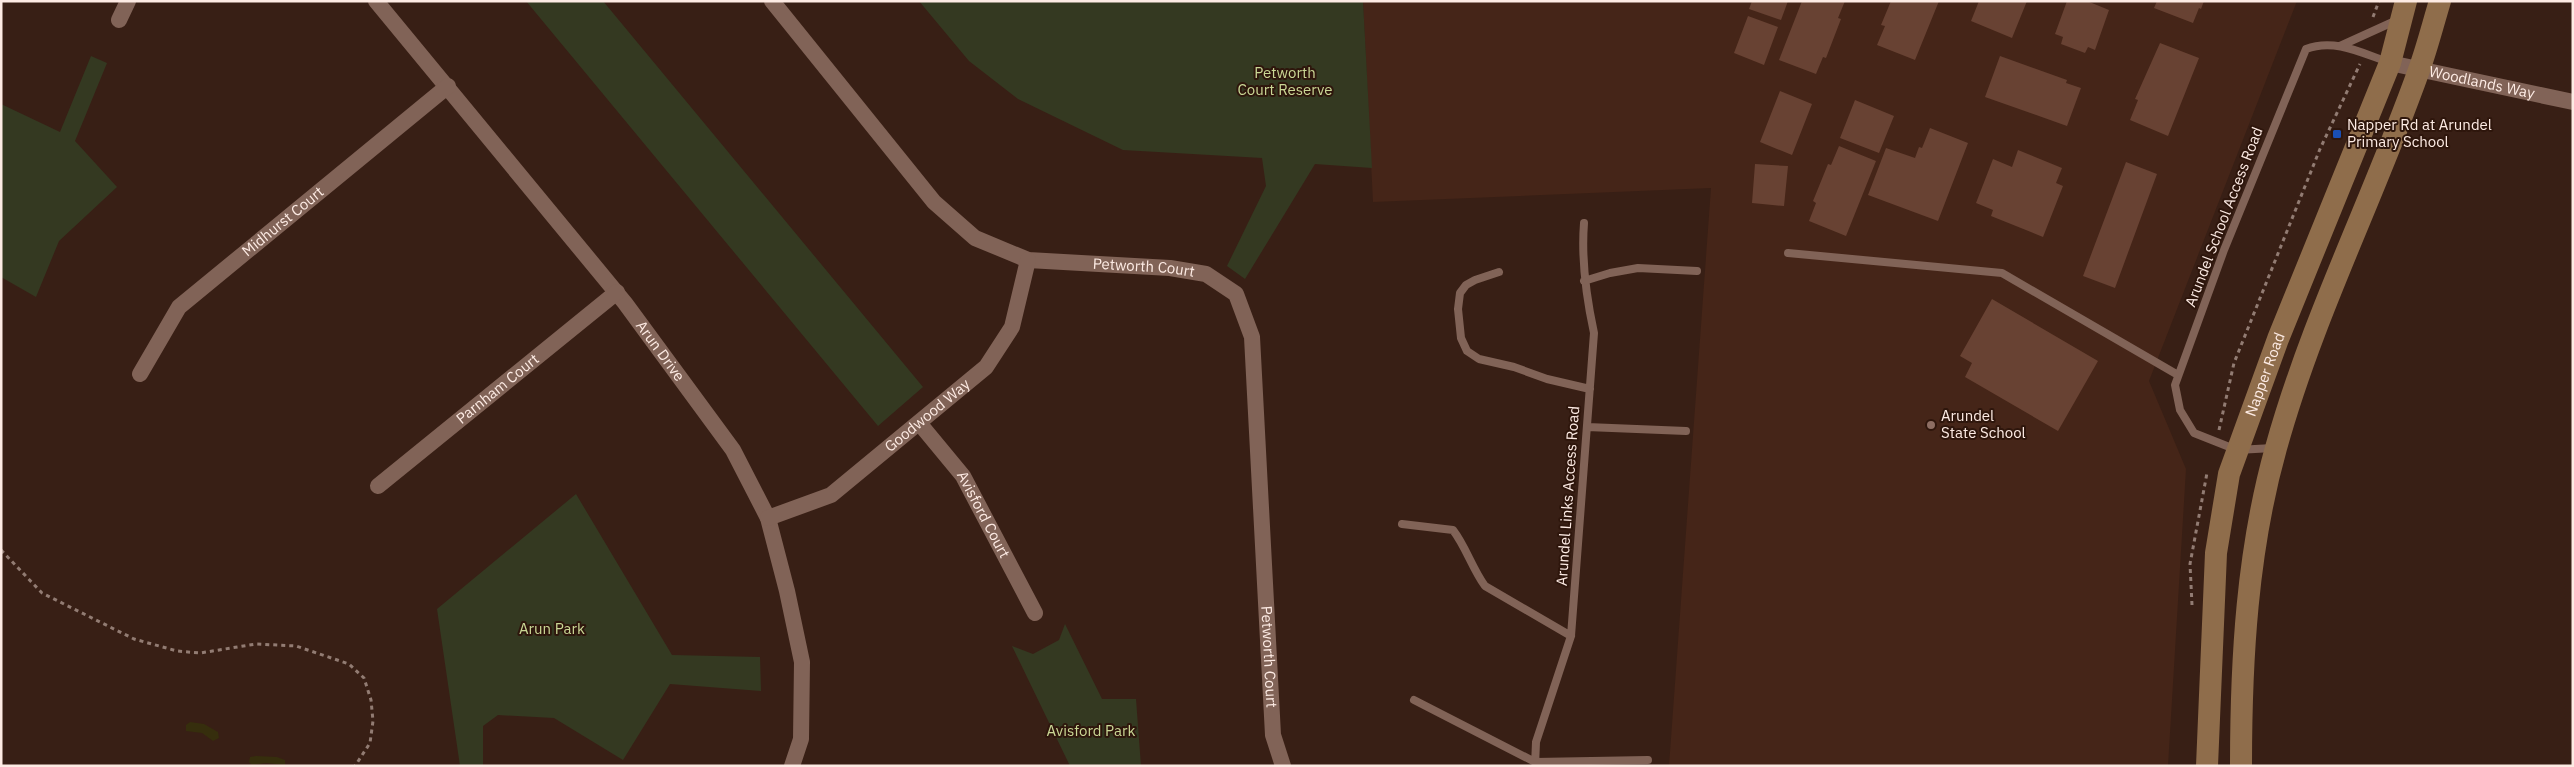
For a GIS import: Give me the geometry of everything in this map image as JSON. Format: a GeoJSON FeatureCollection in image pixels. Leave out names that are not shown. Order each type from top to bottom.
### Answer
{"type":"FeatureCollection","features":[{"type":"Feature","properties":{"kind":"main road"},"geometry":{"type":"LineString","coordinates":[[2241,766],[2241,716],[2251,573],[2261,511],[2276,448],[2314,335],[2419,70],[2440,1]]}},
{"type":"Feature","properties":{"kind":"main road","name":"Napper Road"},"geometry":{"type":"LineString","coordinates":[[2207,766],[2216,553],[2229,474],[2278,339],[2390,63],[2404,8]]}},
{"type":"Feature","properties":{"kind":"street"},"geometry":{"type":"LineString","coordinates":[[119,20],[128,1]]}},
{"type":"Feature","properties":{"kind":"street","name":"Arun Drive"},"geometry":{"type":"LineString","coordinates":[[376,1],[616,292],[733,450],[768,518],[788,591],[802,662],[800,738],[792,766]]}},
{"type":"Feature","properties":{"kind":"street","name":"Petworth Court"},"geometry":{"type":"LineString","coordinates":[[772,1],[934,202],[975,238],[1028,260],[1170,268],[1206,274],[1236,294],[1252,337],[1273,735],[1283,766]]}},
{"type":"Feature","properties":{"kind":"street","name":"Woodlands Way"},"geometry":{"type":"LineString","coordinates":[[2390,63],[2573,102]]}},
{"type":"Feature","properties":{"kind":"street","name":"Midhurst Court"},"geometry":{"type":"LineString","coordinates":[[140,374],[179,307],[448,86]]}},
{"type":"Feature","properties":{"kind":"street","name":"Goodwood Way"},"geometry":{"type":"LineString","coordinates":[[768,518],[831,495],[920,424],[986,367],[1012,327],[1028,260]]}},
{"type":"Feature","properties":{"kind":"street","name":"Parnham Court"},"geometry":{"type":"LineString","coordinates":[[378,486],[616,292]]}},
{"type":"Feature","properties":{"kind":"street","name":"Avisford Court"},"geometry":{"type":"LineString","coordinates":[[920,424],[963,476],[1035,613]]}},
{"type":"Feature","properties":{"kind":"lane"},"geometry":{"type":"LineString","coordinates":[[2340,46],[2390,25],[2404,8]]}},
{"type":"Feature","properties":{"kind":"lane","name":"Arundel School Access Road"},"geometry":{"type":"LineString","coordinates":[[2237,450],[2194,433],[2180,410],[2174,385],[2224,250],[2306,49],[2318,44],[2340,46],[2390,63]]}},
{"type":"Feature","properties":{"kind":"lane","name":"Arundel Links Access Road"},"geometry":{"type":"LineString","coordinates":[[1535,764],[1536,742],[1571,636],[1594,333],[1584,281],[1582,250],[1584,223]]}},
{"type":"Feature","properties":{"kind":"lane"},"geometry":{"type":"LineString","coordinates":[[1788,253],[2002,273],[2178,375]]}},
{"type":"Feature","properties":{"kind":"lane"},"geometry":{"type":"LineString","coordinates":[[1584,281],[1610,273],[1638,268],[1697,271]]}},
{"type":"Feature","properties":{"kind":"lane"},"geometry":{"type":"LineString","coordinates":[[1499,272],[1475,280],[1466,285],[1460,293],[1458,309],[1462,338],[1467,351],[1479,359],[1514,367],[1547,379],[1590,389]]}},
{"type":"Feature","properties":{"kind":"lane"},"geometry":{"type":"LineString","coordinates":[[1587,427],[1686,431]]}},
{"type":"Feature","properties":{"kind":"lane"},"geometry":{"type":"LineString","coordinates":[[2237,450],[2276,448]]}},
{"type":"Feature","properties":{"kind":"lane"},"geometry":{"type":"LineString","coordinates":[[1402,524],[1453,530],[1464,545],[1478,577],[1485,586],[1571,636]]}},
{"type":"Feature","properties":{"kind":"lane"},"geometry":{"type":"LineString","coordinates":[[1414,700],[1535,764],[1648,760]]}},
{"type":"Feature","properties":{"kind":"path"},"geometry":{"type":"LineString","coordinates":[[1,550],[42,593],[134,639],[177,651],[200,653],[256,644],[296,646],[349,664],[364,678],[371,700],[373,721],[370,743],[355,766]]}},
{"type":"Feature","properties":{"kind":"shaded area","name":"Arundel State School"},"geometry":{"type":"Polygon","coordinates":[[[1363,1],[2297,1],[2149,381],[2186,469],[2168,766],[1669,766],[1711,188],[1373,202],[1363,1]]]}},
{"type":"Feature","properties":{"kind":"green space"},"geometry":{"type":"Polygon","coordinates":[[[526,1],[603,1],[923,387],[878,426],[526,1]]]}},
{"type":"Feature","properties":{"kind":"green space","name":"Petworth Court Reserve"},"geometry":{"type":"Polygon","coordinates":[[[919,1],[1363,1],[1372,168],[1315,164],[1245,279],[1227,266],[1266,186],[1262,158],[1123,150],[1018,99],[969,61],[919,1]]]}},
{"type":"Feature","properties":{"kind":"green space"},"geometry":{"type":"Polygon","coordinates":[[[91,56],[107,63],[75,141],[117,187],[59,241],[36,297],[1,277],[1,104],[60,132],[91,56]]]}},
{"type":"Feature","properties":{"kind":"green space","name":"Arun Park"},"geometry":{"type":"Polygon","coordinates":[[[576,494],[672,655],[760,657],[761,691],[670,684],[623,760],[554,718],[498,715],[483,726],[483,766],[460,766],[437,609],[576,494]]]}},
{"type":"Feature","properties":{"kind":"green space","name":"Avisford Park"},"geometry":{"type":"Polygon","coordinates":[[[1065,624],[1102,699],[1136,699],[1141,766],[1070,766],[1012,646],[1033,654],[1059,640],[1065,624]]]}},
{"type":"Feature","properties":{"kind":"sand"},"geometry":{"type":"Polygon","coordinates":[[[190,722],[204,724],[218,732],[219,738],[213,741],[202,733],[186,731],[186,725],[190,722]]]}},
{"type":"Feature","properties":{"kind":"sand"},"geometry":{"type":"Polygon","coordinates":[[[250,757],[277,757],[285,760],[285,765],[266,763],[252,765],[249,762],[250,757]]]}},
{"type":"Feature","properties":{"kind":"building"},"geometry":{"type":"Polygon","coordinates":[[[1752,1],[1788,1],[1781,20],[1749,9],[1752,1]]]}},
{"type":"Feature","properties":{"kind":"building"},"geometry":{"type":"Polygon","coordinates":[[[1802,1],[1845,1],[1838,18],[1841,19],[1826,58],[1823,57],[1816,74],[1779,60],[1802,1]]]}},
{"type":"Feature","properties":{"kind":"building"},"geometry":{"type":"Polygon","coordinates":[[[1891,1],[1939,1],[1915,60],[1877,45],[1885,26],[1881,25],[1891,1]]]}},
{"type":"Feature","properties":{"kind":"building"},"geometry":{"type":"Polygon","coordinates":[[[1979,1],[2027,1],[2012,38],[1971,21],[1979,1]]]}},
{"type":"Feature","properties":{"kind":"building"},"geometry":{"type":"Polygon","coordinates":[[[2067,1],[2087,1],[2109,10],[2095,50],[2088,47],[2085,53],[2061,44],[2063,37],[2055,34],[2067,1]]]}},
{"type":"Feature","properties":{"kind":"building"},"geometry":{"type":"Polygon","coordinates":[[[2157,1],[2204,1],[2193,23],[2154,8],[2157,1]]]}},
{"type":"Feature","properties":{"kind":"building"},"geometry":{"type":"Polygon","coordinates":[[[1748,16],[1778,27],[1764,65],[1734,53],[1748,16]]]}},
{"type":"Feature","properties":{"kind":"building"},"geometry":{"type":"Polygon","coordinates":[[[2160,43],[2199,58],[2168,136],[2130,120],[2138,100],[2135,99],[2160,43]]]}},
{"type":"Feature","properties":{"kind":"building"},"geometry":{"type":"Polygon","coordinates":[[[2000,56],[2067,80],[2066,83],[2081,88],[2067,126],[1985,97],[2000,56]]]}},
{"type":"Feature","properties":{"kind":"building"},"geometry":{"type":"Polygon","coordinates":[[[1780,91],[1812,104],[1792,155],[1760,142],[1780,91]]]}},
{"type":"Feature","properties":{"kind":"building"},"geometry":{"type":"Polygon","coordinates":[[[1855,100],[1894,116],[1879,153],[1840,138],[1855,100]]]}},
{"type":"Feature","properties":{"kind":"building"},"geometry":{"type":"Polygon","coordinates":[[[1930,128],[1968,143],[1938,221],[1868,195],[1886,148],[1915,158],[1919,147],[1922,148],[1930,128]]]}},
{"type":"Feature","properties":{"kind":"building"},"geometry":{"type":"Polygon","coordinates":[[[1839,146],[1876,161],[1846,236],[1809,221],[1816,203],[1813,201],[1828,164],[1831,165],[1839,146]]]}},
{"type":"Feature","properties":{"kind":"building"},"geometry":{"type":"Polygon","coordinates":[[[2018,150],[2062,168],[2056,183],[2063,186],[2043,237],[1991,216],[1993,210],[1976,203],[1993,159],[2012,167],[2018,150]]]}},
{"type":"Feature","properties":{"kind":"building"},"geometry":{"type":"Polygon","coordinates":[[[2126,162],[2157,174],[2115,288],[2083,276],[2126,162]]]}},
{"type":"Feature","properties":{"kind":"building"},"geometry":{"type":"Polygon","coordinates":[[[1755,164],[1788,166],[1784,206],[1752,203],[1755,164]]]}},
{"type":"Feature","properties":{"kind":"building"},"geometry":{"type":"Polygon","coordinates":[[[1992,299],[2098,361],[2058,431],[1965,377],[1972,363],[1960,356],[1992,299]]]}},
{"type":"Feature","properties":{"kind":"place","name":"Napper Rd at Arundel Primary School"},"geometry":{"type":"Point","coordinates":[2337,134]}},
{"type":"Feature","properties":{"kind":"place","name":"Arundel State School"},"geometry":{"type":"Point","coordinates":[1931,425]}}]}
